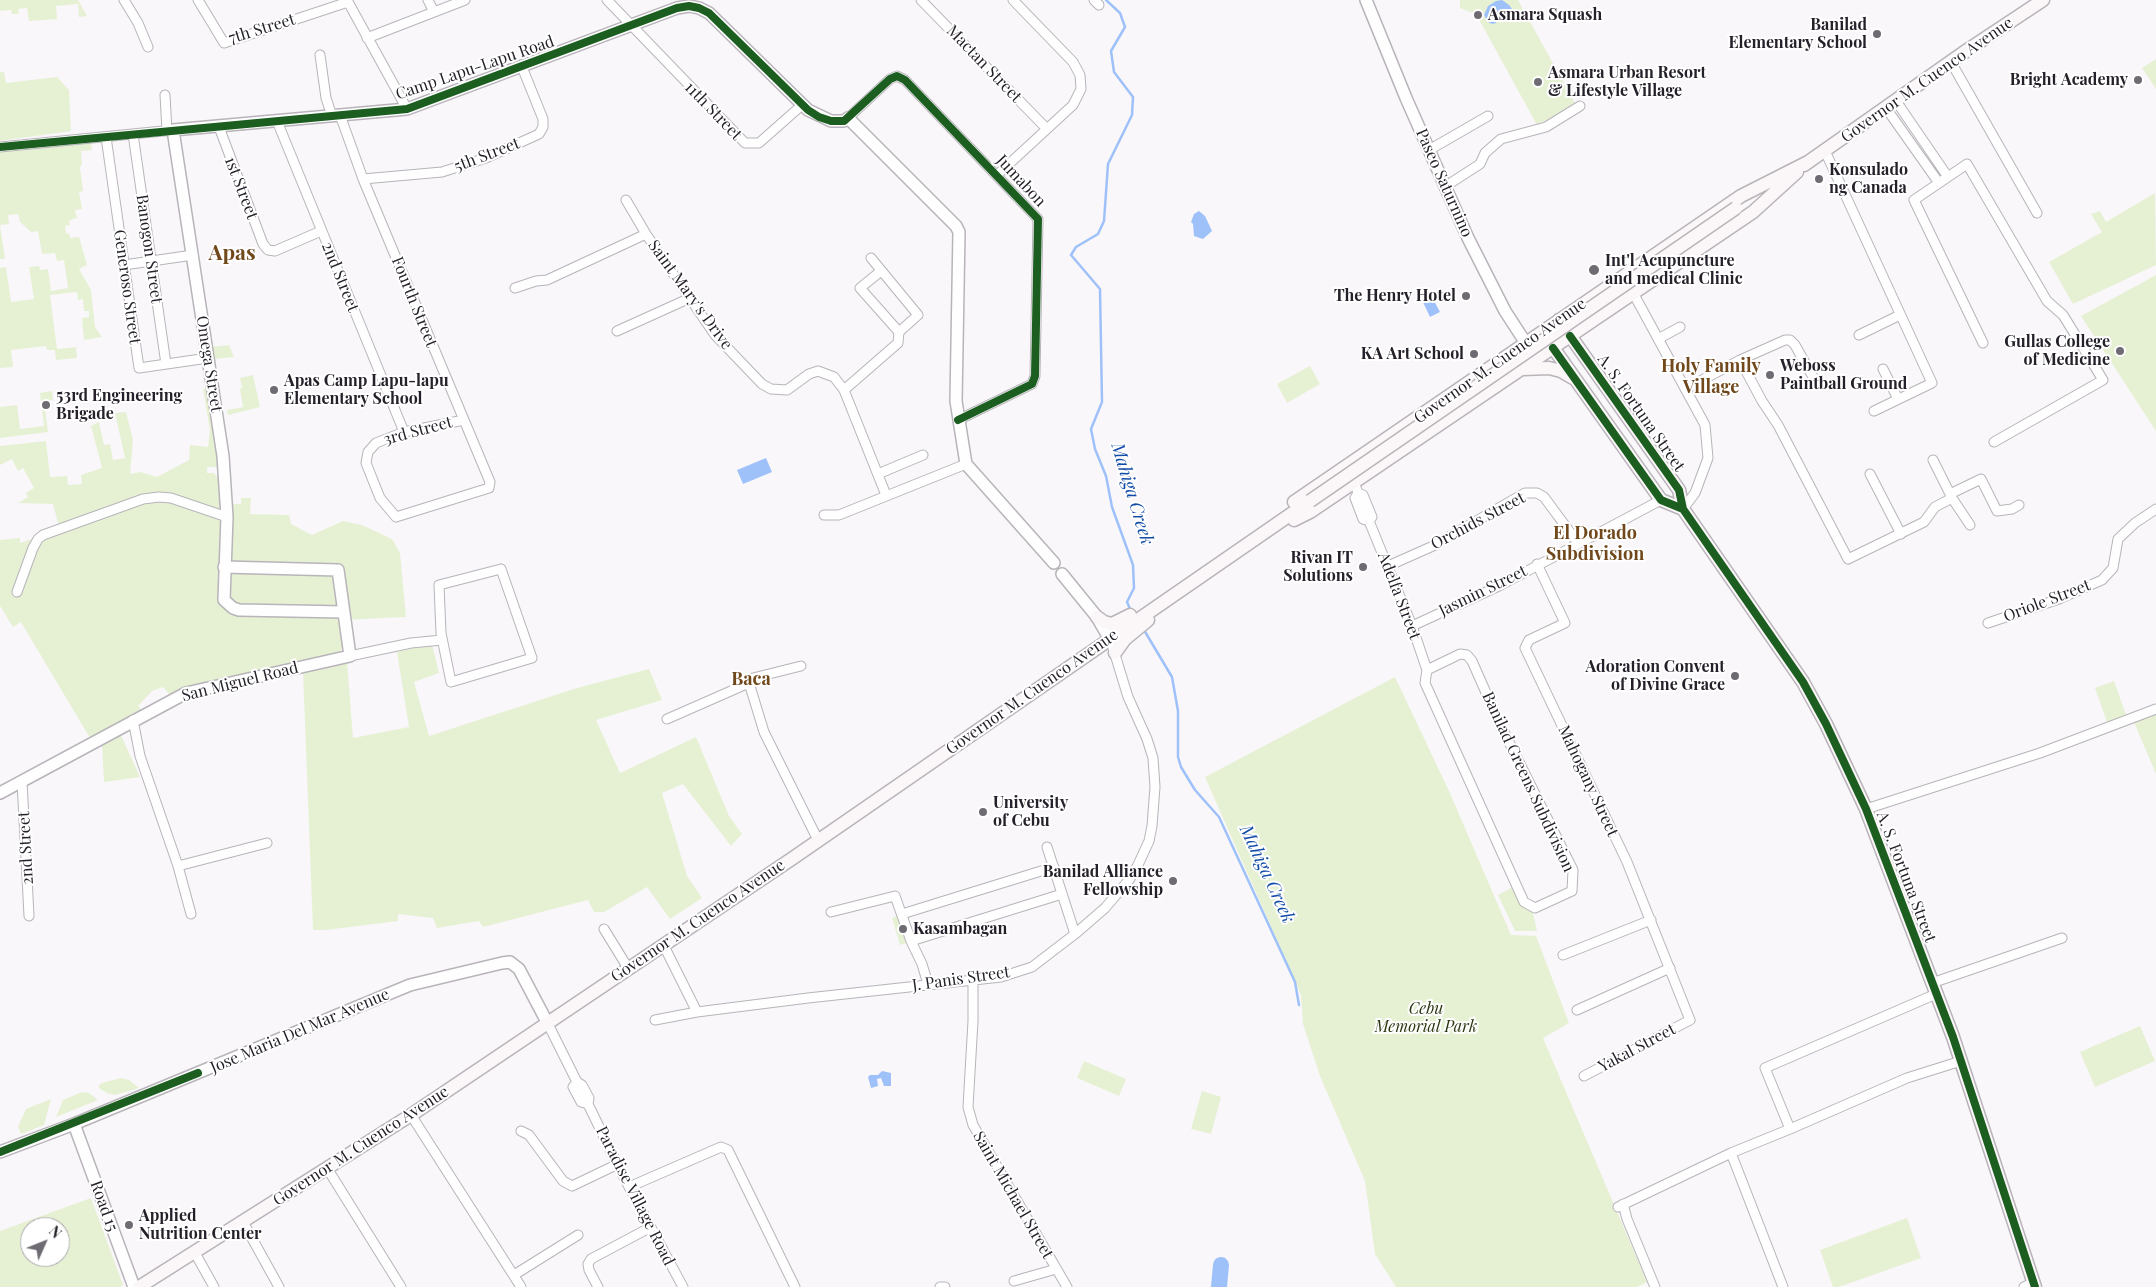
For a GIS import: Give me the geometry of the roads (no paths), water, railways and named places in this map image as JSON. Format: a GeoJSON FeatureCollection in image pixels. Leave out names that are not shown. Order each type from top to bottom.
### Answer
{"type":"FeatureCollection","features":[{"type":"Feature","properties":{"kind":"main road","name":"Governor M. Cuenco Avenue"},"geometry":{"type":"LineString","coordinates":[[139,1287],[196,1253],[411,1115],[818,840],[1157,605],[1736,208],[1825,151],[1950,62],[2043,0]]}},
{"type":"Feature","properties":{"kind":"main road","name":"Governor M. Cuenco Avenue"},"geometry":{"type":"LineString","coordinates":[[1249,542],[1296,500],[1593,296],[1741,196],[1810,161]]}},
{"type":"Feature","properties":{"kind":"main road","name":"Governor M. Cuenco Avenue"},"geometry":{"type":"LineString","coordinates":[[1249,542],[1356,488],[1435,427],[1753,212],[1810,161]]}},
{"type":"Feature","properties":{"kind":"main road"},"geometry":{"type":"LineString","coordinates":[[1593,296],[1594,306],[1604,312]]}},
{"type":"Feature","properties":{"kind":"main road","name":"A. S. Fortuna Street"},"geometry":{"type":"LineString","coordinates":[[1559,320],[1680,490],[1683,509],[1803,682],[1826,724],[1866,809],[1961,1061],[2031,1285]]}},
{"type":"Feature","properties":{"kind":"main road","name":"A. S. Fortuna Street"},"geometry":{"type":"LineString","coordinates":[[1542,332],[1661,500]]}},
{"type":"Feature","properties":{"kind":"main road"},"geometry":{"type":"LineString","coordinates":[[1517,371],[1534,367],[1549,368],[1561,371],[1577,381]]}},
{"type":"Feature","properties":{"kind":"main road"},"geometry":{"type":"LineString","coordinates":[[1450,396],[1460,401],[1460,410]]}},
{"type":"Feature","properties":{"kind":"main road"},"geometry":{"type":"LineString","coordinates":[[1425,413],[1435,427]]}},
{"type":"Feature","properties":{"kind":"main road"},"geometry":{"type":"LineString","coordinates":[[1661,500],[1683,509]]}},
{"type":"Feature","properties":{"kind":"main road"},"geometry":{"type":"LineString","coordinates":[[1157,605],[1206,572]]}},
{"type":"Feature","properties":{"kind":"main road"},"geometry":{"type":"LineString","coordinates":[[1096,617],[1110,624],[1128,625],[1125,639],[1115,653]]}},
{"type":"Feature","properties":{"kind":"street"},"geometry":{"type":"LineString","coordinates":[[124,0],[138,23],[148,47]]}},
{"type":"Feature","properties":{"kind":"street","name":"7th Street"},"geometry":{"type":"LineString","coordinates":[[198,0],[224,43],[348,1]]}},
{"type":"Feature","properties":{"kind":"street"},"geometry":{"type":"LineString","coordinates":[[428,0],[434,12]]}},
{"type":"Feature","properties":{"kind":"street"},"geometry":{"type":"LineString","coordinates":[[367,38],[465,0]]}},
{"type":"Feature","properties":{"kind":"street","name":"11th Street"},"geometry":{"type":"LineString","coordinates":[[607,0],[745,143],[759,143],[802,105]]}},
{"type":"Feature","properties":{"kind":"street","name":"Mactan Street"},"geometry":{"type":"LineString","coordinates":[[920,0],[1046,129]]}},
{"type":"Feature","properties":{"kind":"street"},"geometry":{"type":"LineString","coordinates":[[997,175],[1073,105],[1081,89],[1080,75],[1073,62],[1013,0]]}},
{"type":"Feature","properties":{"kind":"street","name":"Paseo Saturnino"},"geometry":{"type":"LineString","coordinates":[[1366,0],[1429,150],[1487,276],[1505,311],[1536,358]]}},
{"type":"Feature","properties":{"kind":"street"},"geometry":{"type":"LineString","coordinates":[[348,1],[407,109]]}},
{"type":"Feature","properties":{"kind":"street","name":"Camp Lapu-Lapu Road"},"geometry":{"type":"LineString","coordinates":[[0,147],[407,109],[677,8],[689,6],[700,8],[709,13],[802,105],[819,117],[831,121],[844,121],[848,118]]}},
{"type":"Feature","properties":{"kind":"street","name":"Fourth Street"},"geometry":{"type":"LineString","coordinates":[[320,55],[326,98],[336,116],[363,178],[490,482],[489,488]]}},
{"type":"Feature","properties":{"kind":"street"},"geometry":{"type":"LineString","coordinates":[[1950,62],[2037,213]]}},
{"type":"Feature","properties":{"kind":"street","name":"5th Street"},"geometry":{"type":"LineString","coordinates":[[363,178],[442,172],[486,158],[539,134],[543,127],[543,119],[522,67]]}},
{"type":"Feature","properties":{"kind":"street","name":"Jumabon"},"geometry":{"type":"LineString","coordinates":[[848,118],[890,79],[897,76],[905,80],[1038,218],[1035,376],[1032,384],[958,420]]}},
{"type":"Feature","properties":{"kind":"street"},"geometry":{"type":"LineString","coordinates":[[165,95],[170,130]]}},
{"type":"Feature","properties":{"kind":"street"},"geometry":{"type":"LineString","coordinates":[[1891,104],[1948,177]]}},
{"type":"Feature","properties":{"kind":"street"},"geometry":{"type":"LineString","coordinates":[[1891,104],[1917,152],[1939,183]]}},
{"type":"Feature","properties":{"kind":"street"},"geometry":{"type":"LineString","coordinates":[[1446,186],[1480,164],[1485,153],[1501,139],[1546,127],[1580,106]]}},
{"type":"Feature","properties":{"kind":"street"},"geometry":{"type":"LineString","coordinates":[[1429,150],[1488,116]]}},
{"type":"Feature","properties":{"kind":"street"},"geometry":{"type":"LineString","coordinates":[[848,118],[956,226],[959,232],[956,401],[966,464],[1054,563]]}},
{"type":"Feature","properties":{"kind":"street","name":"2nd Street"},"geometry":{"type":"LineString","coordinates":[[277,121],[404,432]]}},
{"type":"Feature","properties":{"kind":"street","name":"1st Street"},"geometry":{"type":"LineString","coordinates":[[219,127],[263,244],[268,250],[274,251],[321,231]]}},
{"type":"Feature","properties":{"kind":"street","name":"Omega Street"},"geometry":{"type":"LineString","coordinates":[[170,130],[192,255],[223,456],[227,517],[224,600],[228,605],[239,610],[344,612]]}},
{"type":"Feature","properties":{"kind":"street","name":"Banogon Street"},"geometry":{"type":"LineString","coordinates":[[133,134],[166,364]]}},
{"type":"Feature","properties":{"kind":"street","name":"Generoso Street"},"geometry":{"type":"LineString","coordinates":[[106,137],[139,368],[208,358]]}},
{"type":"Feature","properties":{"kind":"street"},"geometry":{"type":"LineString","coordinates":[[1917,152],[1925,146]]}},
{"type":"Feature","properties":{"kind":"street"},"geometry":{"type":"LineString","coordinates":[[1825,151],[1932,383],[1874,411]]}},
{"type":"Feature","properties":{"kind":"street"},"geometry":{"type":"LineString","coordinates":[[1983,342],[1914,200],[1967,164],[2047,301],[2063,316],[2103,380],[1994,442]]}},
{"type":"Feature","properties":{"kind":"street","name":"Saint Mary's Drive"},"geometry":{"type":"LineString","coordinates":[[626,200],[646,234],[715,335],[762,384],[771,389],[787,390],[809,374],[818,371],[834,376],[844,390],[886,495]]}},
{"type":"Feature","properties":{"kind":"street"},"geometry":{"type":"LineString","coordinates":[[515,288],[536,281],[547,280],[646,234]]}},
{"type":"Feature","properties":{"kind":"street"},"geometry":{"type":"LineString","coordinates":[[124,265],[192,255]]}},
{"type":"Feature","properties":{"kind":"street"},"geometry":{"type":"LineString","coordinates":[[844,390],[896,346],[899,332],[918,315],[871,258]]}},
{"type":"Feature","properties":{"kind":"street"},"geometry":{"type":"LineString","coordinates":[[881,271],[860,288],[899,332]]}},
{"type":"Feature","properties":{"kind":"street"},"geometry":{"type":"LineString","coordinates":[[1624,275],[1705,426],[1708,458],[1695,493],[1683,509]]}},
{"type":"Feature","properties":{"kind":"street"},"geometry":{"type":"LineString","coordinates":[[617,331],[690,298]]}},
{"type":"Feature","properties":{"kind":"street"},"geometry":{"type":"LineString","coordinates":[[1859,335],[1900,315]]}},
{"type":"Feature","properties":{"kind":"street"},"geometry":{"type":"LineString","coordinates":[[1658,339],[1680,327]]}},
{"type":"Feature","properties":{"kind":"street"},"geometry":{"type":"LineString","coordinates":[[1685,388],[1785,340],[1790,340],[1795,345],[1813,377]]}},
{"type":"Feature","properties":{"kind":"street"},"geometry":{"type":"LineString","coordinates":[[1740,360],[1762,401],[1778,425],[1848,559],[1924,522],[1935,507],[1981,479],[1997,511],[2012,510],[2019,505]]}},
{"type":"Feature","properties":{"kind":"street"},"geometry":{"type":"LineString","coordinates":[[1883,369],[1898,399]]}},
{"type":"Feature","properties":{"kind":"street","name":"3rd Street"},"geometry":{"type":"LineString","coordinates":[[464,420],[404,432],[376,442],[368,452],[366,463],[380,498],[396,517],[489,488]]}},
{"type":"Feature","properties":{"kind":"street"},"geometry":{"type":"LineString","coordinates":[[878,474],[923,455]]}},
{"type":"Feature","properties":{"kind":"street"},"geometry":{"type":"LineString","coordinates":[[1933,460],[1951,496],[1970,525]]}},
{"type":"Feature","properties":{"kind":"street"},"geometry":{"type":"LineString","coordinates":[[824,516],[839,515],[966,464]]}},
{"type":"Feature","properties":{"kind":"street"},"geometry":{"type":"LineString","coordinates":[[1870,474],[1901,534]]}},
{"type":"Feature","properties":{"kind":"street","name":"Adelfa Street"},"geometry":{"type":"LineString","coordinates":[[1356,488],[1355,498],[1363,519],[1370,521],[1412,626],[1427,670]]}},
{"type":"Feature","properties":{"kind":"street","name":"Orchids Street"},"geometry":{"type":"LineString","coordinates":[[1388,566],[1433,546],[1525,493],[1537,493],[1544,497],[1578,543]]}},
{"type":"Feature","properties":{"kind":"street"},"geometry":{"type":"LineString","coordinates":[[17,592],[33,548],[38,539],[43,535],[143,499],[171,498],[227,517]]}},
{"type":"Feature","properties":{"kind":"street","name":"Jasmin Street"},"geometry":{"type":"LineString","coordinates":[[1412,626],[1499,586],[1661,500]]}},
{"type":"Feature","properties":{"kind":"street","name":"Oriole Street"},"geometry":{"type":"LineString","coordinates":[[1988,623],[2059,599],[2102,580],[2113,568],[2118,540],[2134,523],[2156,509]]}},
{"type":"Feature","properties":{"kind":"street","name":"Mahogany Street"},"geometry":{"type":"LineString","coordinates":[[1538,564],[1565,623],[1529,640],[1525,648],[1627,862],[1690,1020]]}},
{"type":"Feature","properties":{"kind":"street"},"geometry":{"type":"LineString","coordinates":[[224,567],[338,570],[350,656]]}},
{"type":"Feature","properties":{"kind":"street"},"geometry":{"type":"LineString","coordinates":[[501,568],[532,658],[451,682],[442,640],[439,585],[501,568]]}},
{"type":"Feature","properties":{"kind":"street"},"geometry":{"type":"LineString","coordinates":[[1062,574],[1096,617],[1109,638]]}},
{"type":"Feature","properties":{"kind":"street","name":"J. Panis Street"},"geometry":{"type":"LineString","coordinates":[[655,1020],[697,1012],[1001,977],[1032,967],[1075,934],[1105,908],[1129,880],[1149,841],[1152,826],[1155,787],[1153,758],[1147,739],[1128,697],[1109,638]]}},
{"type":"Feature","properties":{"kind":"street","name":"San Miguel Road"},"geometry":{"type":"LineString","coordinates":[[0,793],[186,693],[410,643],[442,640]]}},
{"type":"Feature","properties":{"kind":"street","name":"Banilad Greens Subdivision"},"geometry":{"type":"LineString","coordinates":[[1460,654],[1467,655],[1472,661],[1499,722],[1573,870],[1572,891],[1535,908],[1524,902],[1425,682],[1427,670],[1460,654]]}},
{"type":"Feature","properties":{"kind":"street"},"geometry":{"type":"LineString","coordinates":[[801,666],[749,679],[749,683],[764,732],[818,840]]}},
{"type":"Feature","properties":{"kind":"street"},"geometry":{"type":"LineString","coordinates":[[667,719],[749,683]]}},
{"type":"Feature","properties":{"kind":"street"},"geometry":{"type":"LineString","coordinates":[[1866,809],[2040,753],[2156,709]]}},
{"type":"Feature","properties":{"kind":"street"},"geometry":{"type":"LineString","coordinates":[[133,720],[140,756],[178,866],[192,914]]}},
{"type":"Feature","properties":{"kind":"street","name":"2nd Street"},"geometry":{"type":"LineString","coordinates":[[22,781],[29,916]]}},
{"type":"Feature","properties":{"kind":"street"},"geometry":{"type":"LineString","coordinates":[[178,866],[267,843]]}},
{"type":"Feature","properties":{"kind":"street"},"geometry":{"type":"LineString","coordinates":[[1047,847],[1075,934]]}},
{"type":"Feature","properties":{"kind":"street"},"geometry":{"type":"LineString","coordinates":[[902,914],[1054,868]]}},
{"type":"Feature","properties":{"kind":"street"},"geometry":{"type":"LineString","coordinates":[[911,941],[1062,894]]}},
{"type":"Feature","properties":{"kind":"street"},"geometry":{"type":"LineString","coordinates":[[831,912],[894,896],[922,964],[928,984]]}},
{"type":"Feature","properties":{"kind":"street"},"geometry":{"type":"LineString","coordinates":[[1562,955],[1651,920]]}},
{"type":"Feature","properties":{"kind":"street"},"geometry":{"type":"LineString","coordinates":[[604,929],[628,968]]}},
{"type":"Feature","properties":{"kind":"street"},"geometry":{"type":"LineString","coordinates":[[1790,1129],[1765,1068],[1934,988],[2062,938]]}},
{"type":"Feature","properties":{"kind":"street"},"geometry":{"type":"LineString","coordinates":[[663,944],[697,1012]]}},
{"type":"Feature","properties":{"kind":"street","name":"Jose Maria Del Mar Avenue"},"geometry":{"type":"LineString","coordinates":[[0,1152],[74,1124],[410,986],[510,962],[519,969],[547,1022]]}},
{"type":"Feature","properties":{"kind":"street"},"geometry":{"type":"LineString","coordinates":[[1577,1010],[1670,968]]}},
{"type":"Feature","properties":{"kind":"street","name":"Saint Michael Street"},"geometry":{"type":"LineString","coordinates":[[973,980],[974,1021],[968,1107],[973,1125],[1066,1287]]}},
{"type":"Feature","properties":{"kind":"street","name":"Yakal Street"},"geometry":{"type":"LineString","coordinates":[[1584,1076],[1690,1020]]}},
{"type":"Feature","properties":{"kind":"street","name":"Paradise Village Road"},"geometry":{"type":"LineString","coordinates":[[547,1022],[577,1082],[573,1086],[580,1102],[588,1104],[629,1187],[683,1287]]}},
{"type":"Feature","properties":{"kind":"street"},"geometry":{"type":"LineString","coordinates":[[1655,1287],[1621,1206],[1731,1153],[1907,1078],[1961,1061]]}},
{"type":"Feature","properties":{"kind":"street"},"geometry":{"type":"LineString","coordinates":[[411,1115],[521,1287]]}},
{"type":"Feature","properties":{"kind":"street","name":"Road 15"},"geometry":{"type":"LineString","coordinates":[[74,1124],[134,1287]]}},
{"type":"Feature","properties":{"kind":"street"},"geometry":{"type":"LineString","coordinates":[[521,1131],[529,1135],[564,1181],[572,1186],[618,1164]]}},
{"type":"Feature","properties":{"kind":"street"},"geometry":{"type":"LineString","coordinates":[[629,1187],[721,1147],[728,1150],[795,1287]]}},
{"type":"Feature","properties":{"kind":"street"},"geometry":{"type":"LineString","coordinates":[[1731,1153],[1783,1287]]}},
{"type":"Feature","properties":{"kind":"street"},"geometry":{"type":"LineString","coordinates":[[327,1168],[400,1287]]}},
{"type":"Feature","properties":{"kind":"street"},"geometry":{"type":"LineString","coordinates":[[243,1222],[279,1287]]}},
{"type":"Feature","properties":{"kind":"street"},"geometry":{"type":"LineString","coordinates":[[598,1287],[589,1270],[588,1264],[591,1259],[651,1227]]}},
{"type":"Feature","properties":{"kind":"street"},"geometry":{"type":"LineString","coordinates":[[514,1275],[578,1236]]}},
{"type":"Feature","properties":{"kind":"street"},"geometry":{"type":"LineString","coordinates":[[196,1253],[214,1287]]}},
{"type":"Feature","properties":{"kind":"street"},"geometry":{"type":"LineString","coordinates":[[1014,1281],[1056,1269]]}},
{"type":"Feature","properties":{"kind":"street"},"geometry":{"type":"LineString","coordinates":[[940,1287],[945,1287]]}},
{"type":"Feature","properties":{"kind":"water"},"geometry":{"type":"Polygon","coordinates":[[[1502,0],[1512,9],[1512,14],[1509,16],[1499,16],[1496,23],[1488,22],[1484,15],[1488,6],[1502,0]]]}},
{"type":"Feature","properties":{"kind":"water"},"geometry":{"type":"Polygon","coordinates":[[[1199,211],[1205,216],[1212,231],[1203,239],[1194,236],[1193,224],[1191,222],[1194,214],[1199,211]]]}},
{"type":"Feature","properties":{"kind":"water"},"geometry":{"type":"Polygon","coordinates":[[[1432,297],[1440,312],[1430,317],[1423,302],[1432,297]]]}},
{"type":"Feature","properties":{"kind":"water"},"geometry":{"type":"Polygon","coordinates":[[[766,458],[772,472],[743,484],[737,470],[766,458]]]}},
{"type":"Feature","properties":{"kind":"water"},"geometry":{"type":"Polygon","coordinates":[[[882,1071],[891,1073],[891,1086],[884,1086],[881,1078],[877,1079],[878,1086],[871,1088],[868,1077],[870,1075],[878,1075],[882,1071]]]}},
{"type":"Feature","properties":{"kind":"waterway","name":"Mahiga Creek"},"geometry":{"type":"LineString","coordinates":[[1106,0],[1120,13],[1125,27],[1111,51],[1114,72],[1133,97],[1132,115],[1108,164],[1104,221],[1098,234],[1076,247],[1071,255],[1100,289],[1102,402],[1091,429],[1095,449],[1106,476],[1112,507],[1133,565],[1134,588],[1127,602],[1131,611]]}},
{"type":"Feature","properties":{"kind":"waterway","name":"Mahiga Creek"},"geometry":{"type":"LineString","coordinates":[[1144,630],[1172,677],[1178,711],[1178,757],[1181,767],[1195,790],[1219,817],[1295,982],[1299,1005]]}},
{"type":"Feature","properties":{"kind":"waterway","name":"Mahiga Creek"},"geometry":{"type":"LineString","coordinates":[[1219,1287],[1221,1265]]}},
{"type":"Feature","properties":{"kind":"place","name":"Asmara Squash"},"geometry":{"type":"Point","coordinates":[1478,15]}},
{"type":"Feature","properties":{"kind":"place","name":"Banilad Elementary School"},"geometry":{"type":"Point","coordinates":[1877,34]}},
{"type":"Feature","properties":{"kind":"place","name":"Bright Academy"},"geometry":{"type":"Point","coordinates":[2138,80]}},
{"type":"Feature","properties":{"kind":"place","name":"Asmara Urban Resort & Lifestyle Village"},"geometry":{"type":"Point","coordinates":[1538,82]}},
{"type":"Feature","properties":{"kind":"place","name":"Konsulado ng Canada"},"geometry":{"type":"Point","coordinates":[1819,179]}},
{"type":"Feature","properties":{"kind":"place","name":"Int'l Acupuncture and medical Clinic"},"geometry":{"type":"Point","coordinates":[1594,270]}},
{"type":"Feature","properties":{"kind":"place","name":"The Henry Hotel"},"geometry":{"type":"Point","coordinates":[1466,296]}},
{"type":"Feature","properties":{"kind":"place","name":"Gullas College of Medicine"},"geometry":{"type":"Point","coordinates":[2120,351]}},
{"type":"Feature","properties":{"kind":"place","name":"KA Art School"},"geometry":{"type":"Point","coordinates":[1474,354]}},
{"type":"Feature","properties":{"kind":"place","name":"Weboss Paintball Ground"},"geometry":{"type":"Point","coordinates":[1770,375]}},
{"type":"Feature","properties":{"kind":"place","name":"Apas Camp Lapu-lapu Elementary School"},"geometry":{"type":"Point","coordinates":[274,390]}},
{"type":"Feature","properties":{"kind":"place","name":"53rd Engineering Brigade"},"geometry":{"type":"Point","coordinates":[46,405]}},
{"type":"Feature","properties":{"kind":"place","name":"Rivan IT Solutions"},"geometry":{"type":"Point","coordinates":[1363,567]}},
{"type":"Feature","properties":{"kind":"place","name":"Adoration Convent of Divine Grace"},"geometry":{"type":"Point","coordinates":[1735,676]}},
{"type":"Feature","properties":{"kind":"place","name":"University of Cebu"},"geometry":{"type":"Point","coordinates":[983,812]}},
{"type":"Feature","properties":{"kind":"place","name":"Banilad Alliance Fellowship"},"geometry":{"type":"Point","coordinates":[1173,881]}},
{"type":"Feature","properties":{"kind":"place","name":"Kasambagan"},"geometry":{"type":"Point","coordinates":[903,929]}},
{"type":"Feature","properties":{"kind":"place","name":"Applied Nutrition Center"},"geometry":{"type":"Point","coordinates":[129,1225]}},
{"type":"Feature","properties":{"kind":"district","name":"Apas"},"geometry":{"type":"Point","coordinates":[232,253]}},
{"type":"Feature","properties":{"kind":"district","name":"Holy Family Village"},"geometry":{"type":"Point","coordinates":[1711,376]}},
{"type":"Feature","properties":{"kind":"district","name":"El Dorado Subdivision"},"geometry":{"type":"Point","coordinates":[1595,543]}},
{"type":"Feature","properties":{"kind":"district","name":"Baca"},"geometry":{"type":"Point","coordinates":[751,679]}},
{"type":"Feature","properties":{"kind":"park label","name":"Cebu Memorial Park"},"geometry":{"type":"Point","coordinates":[1426,1018]}}]}
